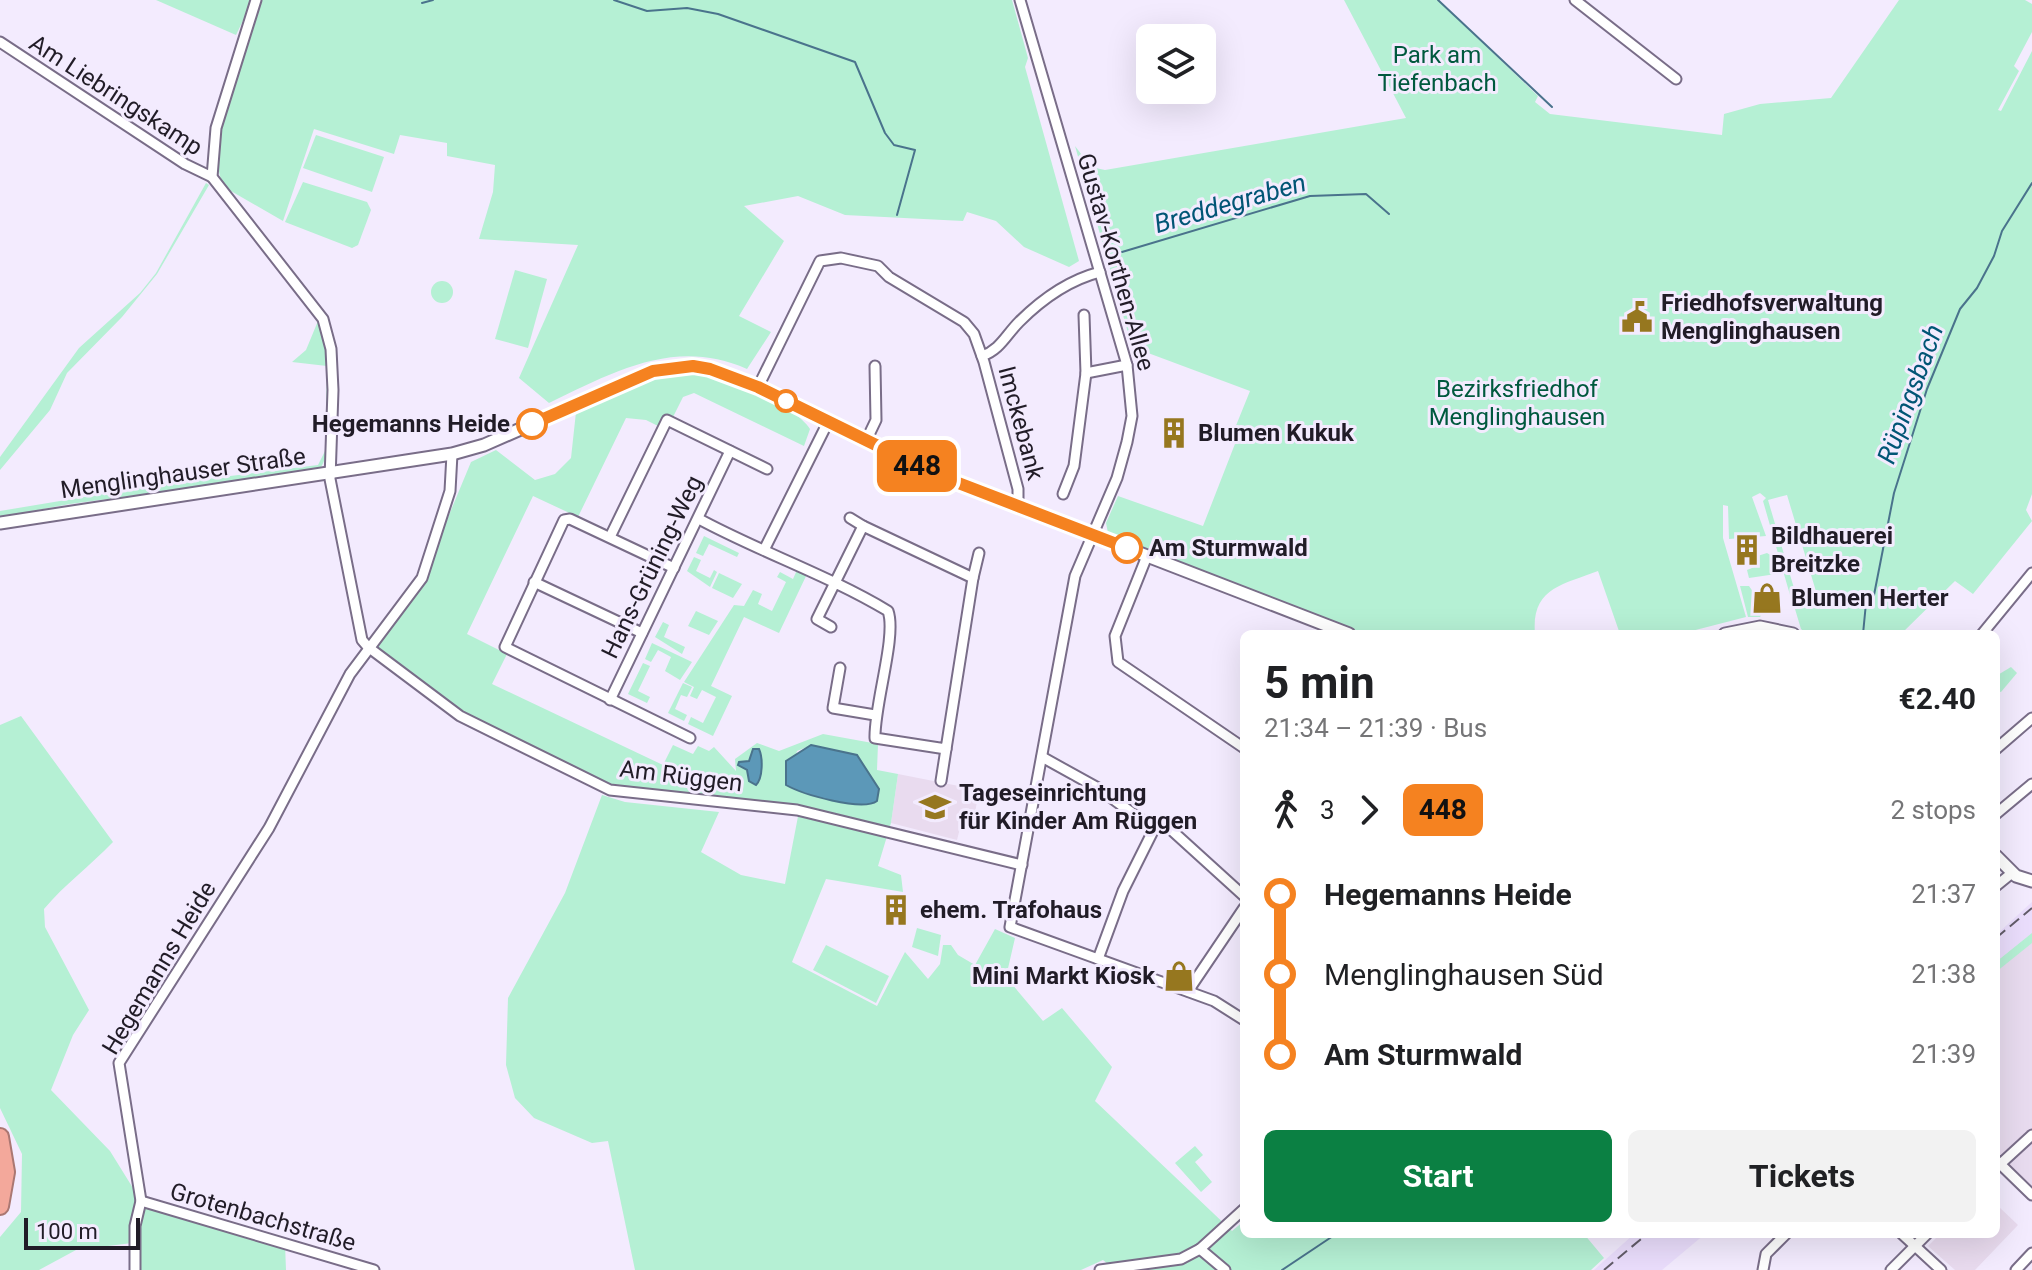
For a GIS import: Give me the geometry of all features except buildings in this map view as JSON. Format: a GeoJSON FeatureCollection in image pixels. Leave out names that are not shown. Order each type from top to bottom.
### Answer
{"type":"FeatureCollection","features":[{"type":"Feature","properties":{"kind":"highway"},"geometry":{"type":"LineString","coordinates":[[0,1137],[6,1172],[0,1206]]}},
{"type":"Feature","properties":{"kind":"street"},"geometry":{"type":"LineString","coordinates":[[256,0],[216,128],[212,177],[323,319],[331,349],[333,390],[330,475],[362,640],[368,647]]}},
{"type":"Feature","properties":{"kind":"street","name":"Gustav-Korthen-Allee"},"geometry":{"type":"LineString","coordinates":[[1020,0],[1127,365],[1132,416],[1127,442],[1117,478],[1092,534]]}},
{"type":"Feature","properties":{"kind":"street"},"geometry":{"type":"LineString","coordinates":[[1575,0],[1676,79]]}},
{"type":"Feature","properties":{"kind":"street","name":"Am Liebringskamp"},"geometry":{"type":"LineString","coordinates":[[0,42],[185,164],[212,177]]}},
{"type":"Feature","properties":{"kind":"street"},"geometry":{"type":"LineString","coordinates":[[758,387],[817,266],[826,258],[872,264],[950,311],[974,334],[982,356]]}},
{"type":"Feature","properties":{"kind":"street","name":"Imckebank"},"geometry":{"type":"LineString","coordinates":[[1018,504],[1018,489],[982,356],[995,350],[1020,321],[1057,290],[1100,272]]}},
{"type":"Feature","properties":{"kind":"street"},"geometry":{"type":"LineString","coordinates":[[1063,494],[1074,466],[1086,373],[1084,315]]}},
{"type":"Feature","properties":{"kind":"street"},"geometry":{"type":"LineString","coordinates":[[1086,373],[1127,365]]}},
{"type":"Feature","properties":{"kind":"street","name":"Menglinghauser Straße"},"geometry":{"type":"LineString","coordinates":[[0,523],[452,454],[484,445],[653,371],[693,366],[723,372],[758,387],[935,474],[1339,630]]}},
{"type":"Feature","properties":{"kind":"street"},"geometry":{"type":"LineString","coordinates":[[866,441],[876,420],[875,366]]}},
{"type":"Feature","properties":{"kind":"street"},"geometry":{"type":"LineString","coordinates":[[610,537],[667,420],[767,469]]}},
{"type":"Feature","properties":{"kind":"street"},"geometry":{"type":"LineString","coordinates":[[764,550],[828,422]]}},
{"type":"Feature","properties":{"kind":"street","name":"Hans-Grüning-Weg"},"geometry":{"type":"LineString","coordinates":[[610,700],[730,451]]}},
{"type":"Feature","properties":{"kind":"street","name":"Hegemanns Heide"},"geometry":{"type":"LineString","coordinates":[[135,1270],[135,1226],[141,1201],[119,1063],[269,828],[368,647],[422,578],[450,491],[452,454]]}},
{"type":"Feature","properties":{"kind":"street"},"geometry":{"type":"LineString","coordinates":[[850,518],[973,578]]}},
{"type":"Feature","properties":{"kind":"street"},"geometry":{"type":"LineString","coordinates":[[674,568],[570,519],[564,520],[505,647],[690,738]]}},
{"type":"Feature","properties":{"kind":"street"},"geometry":{"type":"LineString","coordinates":[[699,519],[890,613],[875,715],[875,738],[946,749]]}},
{"type":"Feature","properties":{"kind":"street"},"geometry":{"type":"LineString","coordinates":[[831,627],[812,617],[834,584],[863,526]]}},
{"type":"Feature","properties":{"kind":"street"},"geometry":{"type":"LineString","coordinates":[[1092,534],[1075,576],[1010,927],[1188,991],[1229,1008],[1240,1017]]}},
{"type":"Feature","properties":{"kind":"street"},"geometry":{"type":"LineString","coordinates":[[941,781],[979,553]]}},
{"type":"Feature","properties":{"kind":"street"},"geometry":{"type":"LineString","coordinates":[[1147,556],[1115,636],[1118,662],[1240,745]]}},
{"type":"Feature","properties":{"kind":"street"},"geometry":{"type":"LineString","coordinates":[[1985,630],[2032,573]]}},
{"type":"Feature","properties":{"kind":"street"},"geometry":{"type":"LineString","coordinates":[[534,582],[642,633]]}},
{"type":"Feature","properties":{"kind":"street"},"geometry":{"type":"LineString","coordinates":[[1745,630],[1760,627],[1774,630]]}},
{"type":"Feature","properties":{"kind":"street","name":"Am Rüggen"},"geometry":{"type":"LineString","coordinates":[[368,647],[460,716],[610,790],[797,810],[1022,865]]}},
{"type":"Feature","properties":{"kind":"street"},"geometry":{"type":"LineString","coordinates":[[840,668],[833,708],[875,715]]}},
{"type":"Feature","properties":{"kind":"street"},"geometry":{"type":"LineString","coordinates":[[2000,746],[2032,718]]}},
{"type":"Feature","properties":{"kind":"street"},"geometry":{"type":"LineString","coordinates":[[1042,757],[1098,788],[1154,829],[1168,827],[1240,892]]}},
{"type":"Feature","properties":{"kind":"street"},"geometry":{"type":"LineString","coordinates":[[2000,811],[2032,784]]}},
{"type":"Feature","properties":{"kind":"street"},"geometry":{"type":"LineString","coordinates":[[1098,959],[1123,891],[1154,829]]}},
{"type":"Feature","properties":{"kind":"street"},"geometry":{"type":"LineString","coordinates":[[2000,860],[2012,873],[2032,881]]}},
{"type":"Feature","properties":{"kind":"street"},"geometry":{"type":"LineString","coordinates":[[2000,883],[2012,873]]}},
{"type":"Feature","properties":{"kind":"street"},"geometry":{"type":"LineString","coordinates":[[1188,991],[1240,914]]}},
{"type":"Feature","properties":{"kind":"street"},"geometry":{"type":"LineString","coordinates":[[2000,1162],[2032,1135]]}},
{"type":"Feature","properties":{"kind":"street"},"geometry":{"type":"LineString","coordinates":[[2000,1167],[2032,1195]]}},
{"type":"Feature","properties":{"kind":"street","name":"Grotenbachstraße"},"geometry":{"type":"LineString","coordinates":[[141,1201],[374,1270]]}},
{"type":"Feature","properties":{"kind":"street"},"geometry":{"type":"LineString","coordinates":[[1100,1270],[1181,1259],[1200,1249],[1240,1213]]}},
{"type":"Feature","properties":{"kind":"street"},"geometry":{"type":"LineString","coordinates":[[1763,1270],[1766,1254],[1782,1238]]}},
{"type":"Feature","properties":{"kind":"street"},"geometry":{"type":"LineString","coordinates":[[1906,1238],[1941,1270]]}},
{"type":"Feature","properties":{"kind":"street"},"geometry":{"type":"LineString","coordinates":[[1891,1270],[1923,1238]]}},
{"type":"Feature","properties":{"kind":"street"},"geometry":{"type":"LineString","coordinates":[[1200,1249],[1225,1270]]}},
{"type":"Feature","properties":{"kind":"street"},"geometry":{"type":"LineString","coordinates":[[2016,1270],[2032,1253]]}},
{"type":"Feature","properties":{"kind":"shaded area","name":"Tageseinrichtung für Kinder Am Rüggen"},"geometry":{"type":"Polygon","coordinates":[[[898,774],[979,790],[972,830],[960,828],[957,840],[891,823],[898,774]]]}},
{"type":"Feature","properties":{"kind":"shaded area"},"geometry":{"type":"Polygon","coordinates":[[[2032,902],[2032,933],[2000,959],[2000,931],[2032,902]]]}},
{"type":"Feature","properties":{"kind":"shaded area"},"geometry":{"type":"Polygon","coordinates":[[[2032,933],[2032,1189],[2000,1158],[2000,959],[2032,933]]]}},
{"type":"Feature","properties":{"kind":"shaded area"},"geometry":{"type":"Polygon","coordinates":[[[2000,1208],[2018,1225],[1975,1270],[1955,1270],[1928,1246],[1936,1238],[2000,1238],[2000,1208]]]}},
{"type":"Feature","properties":{"kind":"shaded area"},"geometry":{"type":"Polygon","coordinates":[[[1630,1238],[1700,1238],[1662,1270],[1594,1270],[1630,1238]]]}},
{"type":"Feature","properties":{"kind":"green space"},"geometry":{"type":"Polygon","coordinates":[[[156,0],[253,0],[236,35],[156,0]]]}},
{"type":"Feature","properties":{"kind":"green space"},"geometry":{"type":"Polygon","coordinates":[[[261,0],[1012,0],[1028,58],[1025,67],[1079,261],[1069,267],[1024,247],[996,221],[967,212],[963,221],[845,215],[798,196],[744,206],[784,241],[739,316],[771,332],[747,369],[695,356],[645,362],[549,403],[519,378],[578,245],[479,239],[493,192],[495,165],[447,156],[447,143],[400,135],[394,154],[314,129],[283,221],[224,187],[218,146],[222,121],[261,0]]]}},
{"type":"Feature","properties":{"kind":"green space"},"geometry":{"type":"Polygon","coordinates":[[[1344,0],[1438,0],[1538,96],[1535,102],[1550,114],[1722,135],[1724,114],[1760,104],[1831,98],[1899,0],[2025,0],[2032,4],[2032,32],[2014,66],[2019,71],[1998,110],[2001,111],[2032,51],[2032,494],[2026,510],[2032,521],[1973,594],[1955,581],[1905,630],[1801,629],[1795,609],[1818,598],[1787,495],[1768,500],[1796,595],[1790,595],[1763,501],[1766,498],[1760,493],[1752,497],[1766,536],[1729,539],[1728,506],[1723,505],[1723,538],[1746,617],[1696,630],[1619,630],[1598,571],[1552,590],[1538,607],[1535,630],[1355,630],[1108,533],[1106,523],[1118,496],[1203,526],[1240,431],[1235,428],[1250,391],[1132,347],[1075,146],[1091,167],[1105,170],[1406,118],[1344,0]]]}},
{"type":"Feature","properties":{"kind":"green space"},"geometry":{"type":"Polygon","coordinates":[[[316,135],[384,157],[372,192],[303,168],[316,135]]]}},
{"type":"Feature","properties":{"kind":"green space"},"geometry":{"type":"Polygon","coordinates":[[[303,182],[367,202],[371,210],[358,245],[352,248],[285,222],[303,182]]]}},
{"type":"Feature","properties":{"kind":"green space"},"geometry":{"type":"Polygon","coordinates":[[[206,183],[209,185],[157,274],[122,317],[67,373],[50,410],[0,470],[0,457],[79,348],[140,293],[156,273],[206,183]]]}},
{"type":"Feature","properties":{"kind":"green space"},"geometry":{"type":"Polygon","coordinates":[[[515,270],[547,279],[528,348],[495,339],[515,270]]]}},
{"type":"Feature","properties":{"kind":"green space"},"geometry":{"type":"Polygon","coordinates":[[[442,281],[450,284],[453,292],[450,300],[442,303],[434,300],[431,292],[434,284],[442,281]]]}},
{"type":"Feature","properties":{"kind":"green space"},"geometry":{"type":"Polygon","coordinates":[[[318,321],[329,375],[330,421],[325,460],[318,471],[70,504],[0,517],[0,511],[144,487],[318,465],[325,451],[327,366],[292,362],[306,350],[318,321]]]}},
{"type":"Feature","properties":{"kind":"green space"},"geometry":{"type":"Polygon","coordinates":[[[696,373],[742,387],[776,402],[810,429],[804,446],[694,393],[683,397],[672,419],[660,427],[646,420],[626,418],[578,517],[533,496],[467,634],[507,654],[492,684],[663,765],[673,745],[693,754],[698,746],[709,751],[714,747],[736,771],[735,759],[757,743],[779,751],[823,734],[878,744],[877,770],[898,774],[891,823],[878,866],[901,875],[903,892],[826,879],[792,962],[877,1006],[905,952],[928,979],[940,964],[943,945],[951,945],[958,955],[975,965],[995,929],[1015,938],[1006,977],[1043,1021],[1062,1008],[1112,1067],[1095,1101],[1232,1231],[1240,1224],[1240,1238],[1587,1238],[1604,1258],[1591,1270],[1115,1270],[1103,1260],[1081,1270],[635,1270],[608,1141],[592,1143],[534,1118],[515,1098],[506,1065],[508,998],[565,893],[602,795],[625,802],[719,812],[701,852],[741,875],[785,884],[800,806],[617,787],[464,714],[379,650],[378,644],[417,592],[471,462],[496,450],[535,480],[555,474],[571,458],[576,412],[634,386],[664,377],[696,373]],[[812,745],[797,751],[788,786],[860,805],[877,801],[879,789],[857,755],[812,745]]]}},
{"type":"Feature","properties":{"kind":"green space"},"geometry":{"type":"Polygon","coordinates":[[[704,536],[739,553],[737,557],[709,544],[703,556],[696,553],[704,536]]]}},
{"type":"Feature","properties":{"kind":"green space"},"geometry":{"type":"Polygon","coordinates":[[[1767,553],[1772,556],[1776,574],[1749,578],[1747,570],[1757,566],[1748,559],[1767,553]]]}},
{"type":"Feature","properties":{"kind":"green space"},"geometry":{"type":"Polygon","coordinates":[[[694,557],[701,560],[696,571],[710,578],[714,570],[717,572],[710,587],[687,571],[694,557]]]}},
{"type":"Feature","properties":{"kind":"green space"},"geometry":{"type":"Polygon","coordinates":[[[797,570],[807,574],[779,633],[744,617],[711,686],[732,696],[713,736],[688,724],[691,717],[703,723],[716,697],[702,690],[697,699],[690,696],[694,687],[684,682],[734,605],[744,606],[753,590],[762,594],[758,604],[772,611],[786,582],[777,577],[780,572],[793,579],[797,570]]]}},
{"type":"Feature","properties":{"kind":"green space"},"geometry":{"type":"Polygon","coordinates":[[[719,573],[742,584],[733,598],[712,588],[719,573]]]}},
{"type":"Feature","properties":{"kind":"green space"},"geometry":{"type":"Polygon","coordinates":[[[1740,586],[1749,586],[1756,596],[1756,605],[1766,608],[1760,617],[1748,617],[1740,586]]]}},
{"type":"Feature","properties":{"kind":"green space"},"geometry":{"type":"Polygon","coordinates":[[[696,611],[718,621],[709,635],[688,626],[696,611]]]}},
{"type":"Feature","properties":{"kind":"green space"},"geometry":{"type":"Polygon","coordinates":[[[663,622],[669,625],[664,637],[685,647],[682,654],[655,637],[663,622]]]}},
{"type":"Feature","properties":{"kind":"green space"},"geometry":{"type":"Polygon","coordinates":[[[652,643],[692,662],[680,680],[665,671],[671,657],[658,650],[651,662],[645,659],[652,643]]]}},
{"type":"Feature","properties":{"kind":"green space"},"geometry":{"type":"Polygon","coordinates":[[[643,663],[650,666],[638,691],[650,697],[647,703],[628,694],[643,663]]]}},
{"type":"Feature","properties":{"kind":"green space"},"geometry":{"type":"Polygon","coordinates":[[[2011,667],[2017,673],[2001,692],[2000,692],[2000,674],[2011,667]]]}},
{"type":"Feature","properties":{"kind":"green space"},"geometry":{"type":"Polygon","coordinates":[[[683,683],[692,687],[687,697],[681,695],[675,709],[687,715],[684,721],[668,713],[683,683]]]}},
{"type":"Feature","properties":{"kind":"green space"},"geometry":{"type":"Polygon","coordinates":[[[21,716],[113,842],[44,909],[45,927],[89,1010],[73,1035],[51,1090],[110,1151],[141,1201],[285,1244],[286,1270],[135,1270],[132,1243],[76,1250],[39,1270],[0,1270],[0,1237],[21,1212],[22,1154],[0,1108],[0,725],[21,716]]]}},
{"type":"Feature","properties":{"kind":"green space"},"geometry":{"type":"Polygon","coordinates":[[[917,928],[941,935],[938,956],[912,947],[917,928]]]}},
{"type":"Feature","properties":{"kind":"green space"},"geometry":{"type":"Polygon","coordinates":[[[2032,933],[2032,943],[2000,969],[2000,959],[2032,933]]]}},
{"type":"Feature","properties":{"kind":"green space"},"geometry":{"type":"Polygon","coordinates":[[[826,945],[889,976],[876,1003],[813,970],[826,945]]]}},
{"type":"Feature","properties":{"kind":"green space"},"geometry":{"type":"Polygon","coordinates":[[[1195,1146],[1203,1155],[1195,1162],[1212,1182],[1201,1192],[1175,1163],[1195,1146]]]}},
{"type":"Feature","properties":{"kind":"water"},"geometry":{"type":"Polygon","coordinates":[[[811,745],[857,755],[879,789],[877,801],[869,804],[846,803],[786,785],[786,761],[811,745]]]}},
{"type":"Feature","properties":{"kind":"water"},"geometry":{"type":"Polygon","coordinates":[[[753,749],[759,749],[762,762],[756,785],[749,781],[747,770],[738,765],[739,762],[749,761],[753,749]]]}},
{"type":"Feature","properties":{"kind":"waterway","name":"Breddegraben"},"geometry":{"type":"LineString","coordinates":[[422,3],[433,0]]}},
{"type":"Feature","properties":{"kind":"waterway","name":"Breddegraben"},"geometry":{"type":"LineString","coordinates":[[614,0],[647,11],[687,8],[718,14],[855,62],[885,133],[894,145],[915,150],[897,215]]}},
{"type":"Feature","properties":{"kind":"waterway"},"geometry":{"type":"LineString","coordinates":[[1438,0],[1552,107]]}},
{"type":"Feature","properties":{"kind":"waterway","name":"Rüpingsbach"},"geometry":{"type":"LineString","coordinates":[[1863,630],[1866,603],[1874,595],[1894,493],[1927,389],[1960,309],[1977,288],[1994,256],[2002,231],[2032,183]]}},
{"type":"Feature","properties":{"kind":"waterway","name":"Breddegraben"},"geometry":{"type":"LineString","coordinates":[[1122,252],[1310,196],[1366,194],[1389,214]]}},
{"type":"Feature","properties":{"kind":"waterway","name":"Rüpingsbach"},"geometry":{"type":"LineString","coordinates":[[1282,1270],[1330,1238]]}},
{"type":"Feature","properties":{"kind":"railway"},"geometry":{"type":"LineString","coordinates":[[2000,935],[2032,908]]}},
{"type":"Feature","properties":{"kind":"railway"},"geometry":{"type":"LineString","coordinates":[[1604,1270],[1642,1238]]}},
{"type":"Feature","properties":{"kind":"bus line","name":"448"},"geometry":{"type":"LineString","coordinates":[[532,424],[653,371],[693,366],[710,369],[737,377],[914,465],[1127,548]]}},
{"type":"Feature","properties":{"kind":"place","name":"Friedhofsverwaltung Menglinghausen"},"geometry":{"type":"Point","coordinates":[1637,317]}},
{"type":"Feature","properties":{"kind":"place","name":"Hegemanns Heide"},"geometry":{"type":"Point","coordinates":[532,424]}},
{"type":"Feature","properties":{"kind":"place","name":"Blumen Kukuk"},"geometry":{"type":"Point","coordinates":[1174,433]}},
{"type":"Feature","properties":{"kind":"place","name":"Am Sturmwald"},"geometry":{"type":"Point","coordinates":[1127,548]}},
{"type":"Feature","properties":{"kind":"place","name":"Bildhauerei Breitzke"},"geometry":{"type":"Point","coordinates":[1747,550]}},
{"type":"Feature","properties":{"kind":"place","name":"Blumen Herter"},"geometry":{"type":"Point","coordinates":[1767,598]}},
{"type":"Feature","properties":{"kind":"place","name":"Tageseinrichtung für Kinder Am Rüggen"},"geometry":{"type":"Point","coordinates":[935,807]}},
{"type":"Feature","properties":{"kind":"place","name":"ehem. Trafohaus"},"geometry":{"type":"Point","coordinates":[896,910]}},
{"type":"Feature","properties":{"kind":"place","name":"Mini Markt Kiosk"},"geometry":{"type":"Point","coordinates":[1179,976]}},
{"type":"Feature","properties":{"kind":"park label","name":"Park am Tiefenbach"},"geometry":{"type":"Point","coordinates":[1437,69]}},
{"type":"Feature","properties":{"kind":"park label","name":"Bezirksfriedhof Menglinghausen"},"geometry":{"type":"Point","coordinates":[1517,403]}}]}
